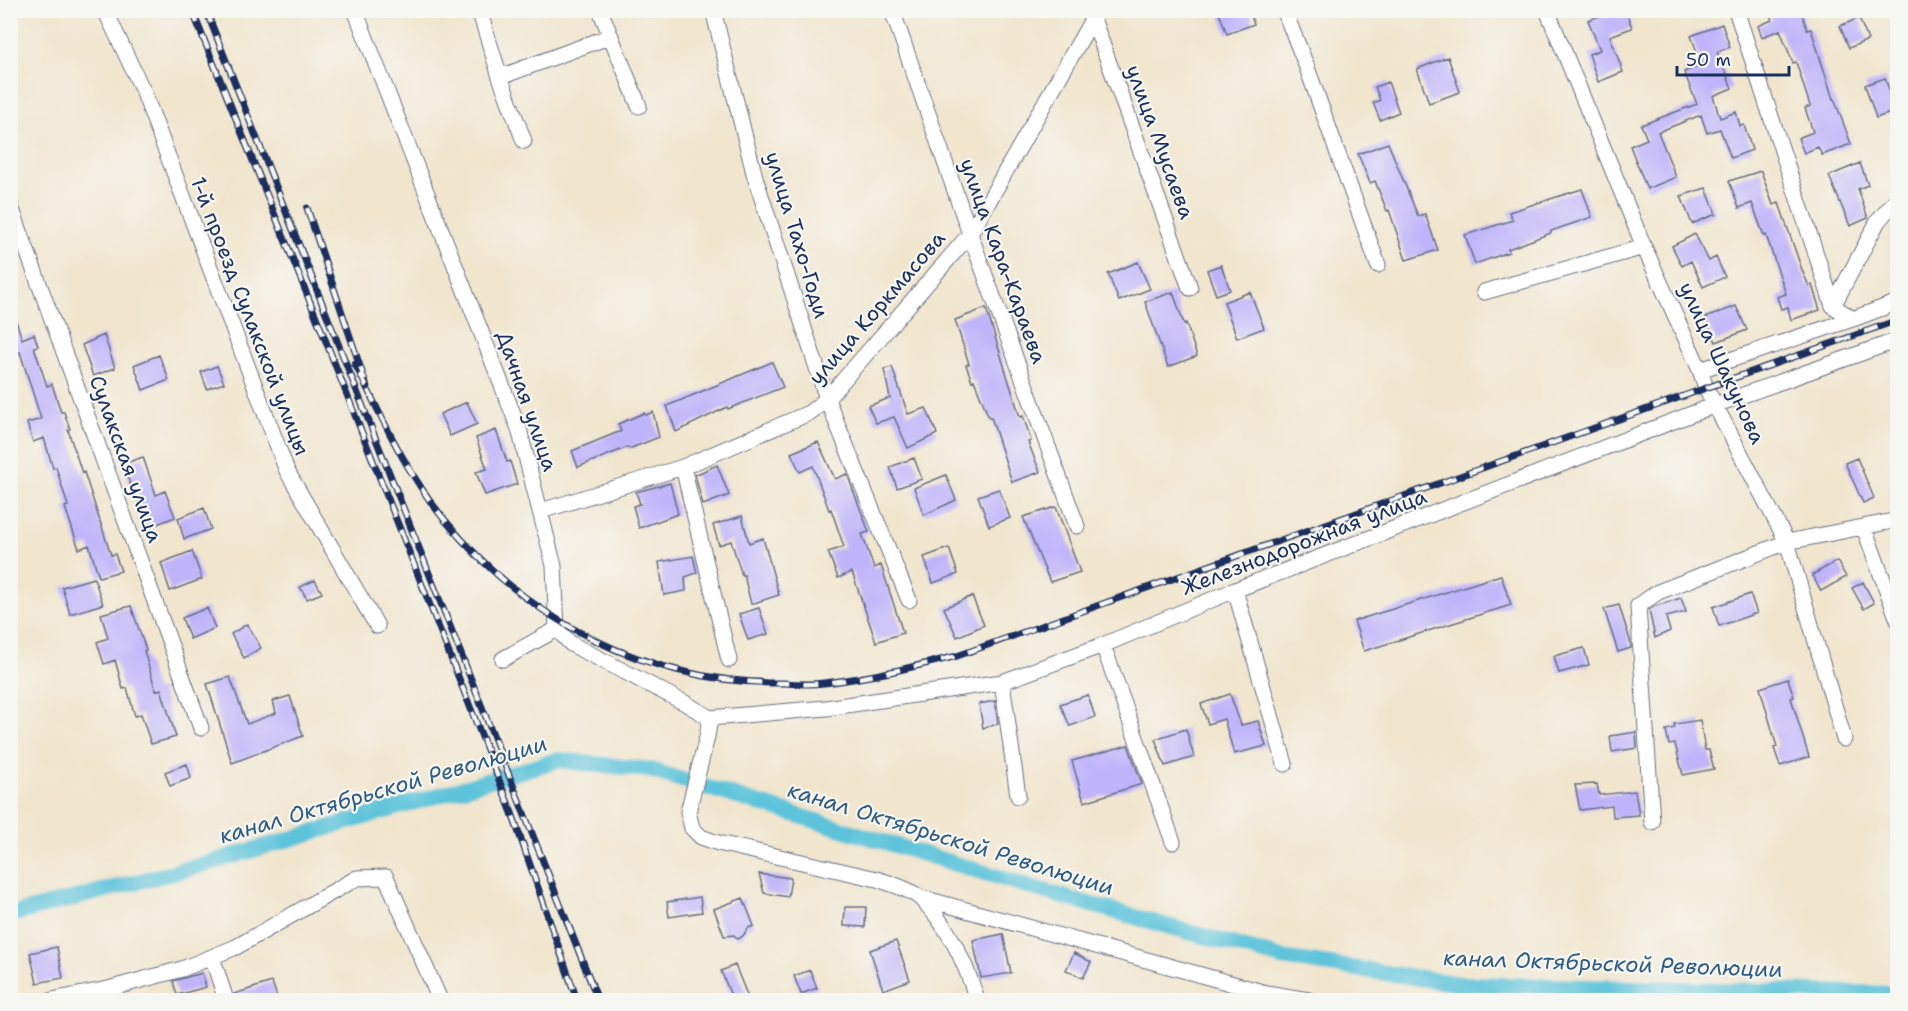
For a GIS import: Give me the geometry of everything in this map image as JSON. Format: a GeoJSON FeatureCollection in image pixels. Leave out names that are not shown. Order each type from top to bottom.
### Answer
{"type":"FeatureCollection","features":[{"type":"Feature","properties":{"kind":"street","name":"1-й проезд Сулакской улицы"},"geometry":{"type":"LineString","coordinates":[[105,10],[144,93],[287,471],[377,626]]}},
{"type":"Feature","properties":{"kind":"street","name":"Дачная улица"},"geometry":{"type":"LineString","coordinates":[[355,10],[519,429],[554,566],[557,629]]}},
{"type":"Feature","properties":{"kind":"street"},"geometry":{"type":"LineString","coordinates":[[479,10],[500,77],[524,141]]}},
{"type":"Feature","properties":{"kind":"street"},"geometry":{"type":"LineString","coordinates":[[600,10],[639,106]]}},
{"type":"Feature","properties":{"kind":"street","name":"улица Тахо-Годи"},"geometry":{"type":"LineString","coordinates":[[713,10],[755,177],[827,399],[909,600]]}},
{"type":"Feature","properties":{"kind":"street","name":"улица Кара-Караева"},"geometry":{"type":"LineString","coordinates":[[892,10],[969,234],[1077,526]]}},
{"type":"Feature","properties":{"kind":"street"},"geometry":{"type":"LineString","coordinates":[[1284,10],[1378,265]]}},
{"type":"Feature","properties":{"kind":"street","name":"улица Шакунова"},"geometry":{"type":"LineString","coordinates":[[1547,10],[1644,247],[1706,387],[1787,542],[1844,739]]}},
{"type":"Feature","properties":{"kind":"street"},"geometry":{"type":"LineString","coordinates":[[1736,10],[1833,306],[1853,319]]}},
{"type":"Feature","properties":{"kind":"street","name":"улица Коркмасова"},"geometry":{"type":"LineString","coordinates":[[541,511],[683,467],[809,413],[827,399],[969,234],[1094,13]]}},
{"type":"Feature","properties":{"kind":"street","name":"улица Мусаева"},"geometry":{"type":"LineString","coordinates":[[1094,13],[1190,288]]}},
{"type":"Feature","properties":{"kind":"street"},"geometry":{"type":"LineString","coordinates":[[500,77],[611,36]]}},
{"type":"Feature","properties":{"kind":"street"},"geometry":{"type":"LineString","coordinates":[[1833,306],[1878,221],[1898,198]]}},
{"type":"Feature","properties":{"kind":"street","name":"Сулакская улица"},"geometry":{"type":"LineString","coordinates":[[10,204],[201,728]]}},
{"type":"Feature","properties":{"kind":"street"},"geometry":{"type":"LineString","coordinates":[[1484,292],[1644,247]]}},
{"type":"Feature","properties":{"kind":"street"},"geometry":{"type":"LineString","coordinates":[[1700,370],[1898,302]]}},
{"type":"Feature","properties":{"kind":"street","name":"Железнодорожная улица"},"geometry":{"type":"LineString","coordinates":[[710,718],[826,708],[1002,682],[1103,645],[1235,590],[1715,405],[1898,340]]}},
{"type":"Feature","properties":{"kind":"street"},"geometry":{"type":"LineString","coordinates":[[683,467],[729,660]]}},
{"type":"Feature","properties":{"kind":"street"},"geometry":{"type":"LineString","coordinates":[[1652,822],[1638,606],[1658,592],[1787,542],[1898,520]]}},
{"type":"Feature","properties":{"kind":"street"},"geometry":{"type":"LineString","coordinates":[[1864,528],[1898,620]]}},
{"type":"Feature","properties":{"kind":"street"},"geometry":{"type":"LineString","coordinates":[[1235,590],[1286,764]]}},
{"type":"Feature","properties":{"kind":"street"},"geometry":{"type":"LineString","coordinates":[[503,659],[557,629],[572,644],[710,718],[688,812],[693,828],[701,837],[877,879],[896,885],[919,897],[1266,993],[1309,1000]]}},
{"type":"Feature","properties":{"kind":"street"},"geometry":{"type":"LineString","coordinates":[[1103,645],[1173,842]]}},
{"type":"Feature","properties":{"kind":"street"},"geometry":{"type":"LineString","coordinates":[[1002,682],[1018,796]]}},
{"type":"Feature","properties":{"kind":"street"},"geometry":{"type":"LineString","coordinates":[[52,1000],[108,989],[182,969],[236,947],[357,878],[387,877],[440,1000]]}},
{"type":"Feature","properties":{"kind":"street"},"geometry":{"type":"LineString","coordinates":[[919,897],[953,940],[977,1000]]}},
{"type":"Feature","properties":{"kind":"street"},"geometry":{"type":"LineString","coordinates":[[212,957],[226,1000]]}},
{"type":"Feature","properties":{"kind":"building"},"geometry":{"type":"Polygon","coordinates":[[[1218,10],[1249,10],[1254,24],[1227,34],[1218,10]]]}},
{"type":"Feature","properties":{"kind":"building"},"geometry":{"type":"Polygon","coordinates":[[[1617,10],[1626,10],[1632,28],[1610,36],[1623,72],[1598,82],[1589,54],[1600,50],[1588,20],[1617,10]]]}},
{"type":"Feature","properties":{"kind":"building"},"geometry":{"type":"Polygon","coordinates":[[[1768,10],[1801,10],[1807,30],[1811,29],[1833,99],[1851,144],[1822,155],[1818,147],[1804,153],[1798,138],[1813,132],[1805,108],[1810,106],[1796,62],[1793,63],[1780,30],[1762,37],[1758,26],[1772,20],[1768,10]]]}},
{"type":"Feature","properties":{"kind":"building"},"geometry":{"type":"Polygon","coordinates":[[[1859,18],[1868,40],[1849,48],[1840,26],[1859,18]]]}},
{"type":"Feature","properties":{"kind":"building"},"geometry":{"type":"Polygon","coordinates":[[[1722,24],[1730,47],[1717,52],[1732,88],[1713,96],[1720,118],[1736,112],[1740,126],[1744,125],[1752,150],[1731,158],[1720,129],[1707,133],[1701,115],[1658,132],[1676,177],[1647,189],[1630,146],[1647,139],[1641,125],[1697,104],[1684,72],[1702,65],[1691,36],[1722,24]]]}},
{"type":"Feature","properties":{"kind":"building"},"geometry":{"type":"Polygon","coordinates":[[[1448,57],[1460,92],[1429,103],[1417,69],[1448,57]]]}},
{"type":"Feature","properties":{"kind":"building"},"geometry":{"type":"Polygon","coordinates":[[[1885,78],[1896,111],[1876,118],[1865,85],[1885,78]]]}},
{"type":"Feature","properties":{"kind":"building"},"geometry":{"type":"Polygon","coordinates":[[[1388,82],[1399,112],[1380,120],[1373,103],[1380,100],[1375,87],[1388,82]]]}},
{"type":"Feature","properties":{"kind":"building"},"geometry":{"type":"Polygon","coordinates":[[[1388,143],[1418,216],[1425,214],[1438,250],[1406,260],[1389,210],[1387,211],[1375,181],[1370,183],[1358,154],[1388,143]]]}},
{"type":"Feature","properties":{"kind":"building"},"geometry":{"type":"Polygon","coordinates":[[[1860,163],[1868,185],[1858,189],[1868,218],[1850,226],[1829,176],[1860,163]]]}},
{"type":"Feature","properties":{"kind":"building"},"geometry":{"type":"Polygon","coordinates":[[[1761,171],[1773,205],[1779,203],[1802,270],[1809,286],[1812,285],[1820,310],[1791,320],[1788,307],[1781,309],[1777,297],[1786,294],[1766,235],[1764,236],[1752,203],[1739,208],[1729,181],[1761,171]]]}},
{"type":"Feature","properties":{"kind":"building"},"geometry":{"type":"Polygon","coordinates":[[[1706,188],[1716,214],[1692,224],[1681,196],[1706,188]]]}},
{"type":"Feature","properties":{"kind":"building"},"geometry":{"type":"Polygon","coordinates":[[[1582,189],[1592,217],[1551,231],[1551,233],[1508,249],[1509,252],[1475,264],[1465,235],[1513,220],[1509,212],[1582,189]]]}},
{"type":"Feature","properties":{"kind":"building"},"geometry":{"type":"Polygon","coordinates":[[[1695,234],[1709,261],[1716,257],[1725,277],[1703,287],[1691,261],[1682,266],[1672,246],[1695,234]]]}},
{"type":"Feature","properties":{"kind":"building"},"geometry":{"type":"Polygon","coordinates":[[[1138,262],[1150,289],[1119,301],[1108,274],[1138,262]]]}},
{"type":"Feature","properties":{"kind":"building"},"geometry":{"type":"Polygon","coordinates":[[[1221,265],[1230,290],[1216,295],[1207,270],[1221,265]]]}},
{"type":"Feature","properties":{"kind":"building"},"geometry":{"type":"Polygon","coordinates":[[[1173,292],[1197,356],[1168,367],[1145,302],[1173,292]]]}},
{"type":"Feature","properties":{"kind":"building"},"geometry":{"type":"Polygon","coordinates":[[[1250,292],[1264,328],[1237,338],[1224,302],[1250,292]]]}},
{"type":"Feature","properties":{"kind":"building"},"geometry":{"type":"Polygon","coordinates":[[[1736,306],[1747,330],[1716,342],[1705,318],[1736,306]]]}},
{"type":"Feature","properties":{"kind":"building"},"geometry":{"type":"Polygon","coordinates":[[[986,308],[1020,417],[1023,416],[1029,434],[1031,441],[1028,442],[1040,472],[1012,482],[991,417],[989,418],[966,365],[969,364],[955,320],[986,308]]]}},
{"type":"Feature","properties":{"kind":"building"},"geometry":{"type":"Polygon","coordinates":[[[10,312],[13,312],[22,339],[34,334],[38,346],[34,347],[47,386],[52,384],[61,412],[64,412],[82,473],[84,472],[111,555],[115,554],[121,571],[99,577],[89,545],[79,549],[65,507],[68,506],[56,467],[53,468],[44,438],[33,442],[27,423],[41,419],[20,352],[10,355],[10,312]]]}},
{"type":"Feature","properties":{"kind":"building"},"geometry":{"type":"Polygon","coordinates":[[[104,335],[115,368],[93,376],[82,345],[104,335]]]}},
{"type":"Feature","properties":{"kind":"building"},"geometry":{"type":"Polygon","coordinates":[[[159,355],[169,380],[143,390],[134,365],[159,355]]]}},
{"type":"Feature","properties":{"kind":"building"},"geometry":{"type":"Polygon","coordinates":[[[772,362],[783,387],[728,409],[727,407],[676,432],[667,406],[772,362]]]}},
{"type":"Feature","properties":{"kind":"building"},"geometry":{"type":"Polygon","coordinates":[[[217,366],[224,383],[207,389],[201,372],[217,366]]]}},
{"type":"Feature","properties":{"kind":"building"},"geometry":{"type":"Polygon","coordinates":[[[892,367],[908,414],[926,408],[937,434],[908,448],[894,417],[876,423],[868,406],[890,398],[884,369],[892,367]]]}},
{"type":"Feature","properties":{"kind":"building"},"geometry":{"type":"Polygon","coordinates":[[[467,402],[477,424],[450,436],[440,414],[467,402]]]}},
{"type":"Feature","properties":{"kind":"building"},"geometry":{"type":"Polygon","coordinates":[[[653,412],[659,437],[578,467],[572,451],[621,431],[618,424],[644,413],[646,415],[653,412]]]}},
{"type":"Feature","properties":{"kind":"building"},"geometry":{"type":"Polygon","coordinates":[[[496,430],[507,462],[510,461],[517,484],[485,495],[476,472],[487,469],[476,438],[496,430]]]}},
{"type":"Feature","properties":{"kind":"building"},"geometry":{"type":"Polygon","coordinates":[[[818,442],[835,479],[847,474],[869,532],[862,534],[874,568],[881,565],[903,633],[876,642],[852,572],[838,578],[828,552],[844,547],[831,509],[829,510],[813,466],[800,472],[791,453],[818,442]]]}},
{"type":"Feature","properties":{"kind":"building"},"geometry":{"type":"Polygon","coordinates":[[[143,457],[156,495],[165,491],[175,517],[147,528],[123,464],[143,457]]]}},
{"type":"Feature","properties":{"kind":"building"},"geometry":{"type":"Polygon","coordinates":[[[914,458],[922,479],[897,488],[890,467],[914,458]]]}},
{"type":"Feature","properties":{"kind":"building"},"geometry":{"type":"Polygon","coordinates":[[[1857,458],[1874,498],[1863,503],[1845,463],[1857,458]]]}},
{"type":"Feature","properties":{"kind":"building"},"geometry":{"type":"Polygon","coordinates":[[[717,465],[729,495],[703,505],[695,475],[717,465]]]}},
{"type":"Feature","properties":{"kind":"building"},"geometry":{"type":"Polygon","coordinates":[[[946,475],[956,500],[924,515],[914,488],[946,475]]]}},
{"type":"Feature","properties":{"kind":"building"},"geometry":{"type":"Polygon","coordinates":[[[670,483],[678,514],[639,528],[633,506],[640,504],[636,492],[670,483]]]}},
{"type":"Feature","properties":{"kind":"building"},"geometry":{"type":"Polygon","coordinates":[[[999,489],[1010,518],[989,526],[978,496],[999,489]]]}},
{"type":"Feature","properties":{"kind":"building"},"geometry":{"type":"Polygon","coordinates":[[[1056,507],[1080,572],[1050,582],[1023,517],[1056,507]]]}},
{"type":"Feature","properties":{"kind":"building"},"geometry":{"type":"Polygon","coordinates":[[[204,508],[211,529],[184,539],[178,518],[204,508]]]}},
{"type":"Feature","properties":{"kind":"building"},"geometry":{"type":"Polygon","coordinates":[[[742,516],[749,543],[763,538],[779,595],[751,604],[744,575],[742,575],[731,541],[719,545],[713,525],[742,516]]]}},
{"type":"Feature","properties":{"kind":"building"},"geometry":{"type":"Polygon","coordinates":[[[949,548],[958,574],[933,583],[924,557],[949,548]]]}},
{"type":"Feature","properties":{"kind":"building"},"geometry":{"type":"Polygon","coordinates":[[[192,551],[202,579],[170,591],[161,563],[192,551]]]}},
{"type":"Feature","properties":{"kind":"building"},"geometry":{"type":"Polygon","coordinates":[[[693,556],[697,573],[685,577],[686,591],[664,595],[659,562],[693,556]]]}},
{"type":"Feature","properties":{"kind":"building"},"geometry":{"type":"Polygon","coordinates":[[[1837,561],[1846,577],[1821,591],[1812,575],[1837,561]]]}},
{"type":"Feature","properties":{"kind":"building"},"geometry":{"type":"Polygon","coordinates":[[[1501,575],[1511,605],[1364,651],[1354,621],[1501,575]]]}},
{"type":"Feature","properties":{"kind":"building"},"geometry":{"type":"Polygon","coordinates":[[[94,578],[103,604],[70,614],[62,587],[94,578]]]}},
{"type":"Feature","properties":{"kind":"building"},"geometry":{"type":"Polygon","coordinates":[[[315,580],[322,593],[307,599],[300,587],[315,580]]]}},
{"type":"Feature","properties":{"kind":"building"},"geometry":{"type":"Polygon","coordinates":[[[1863,582],[1874,603],[1864,609],[1852,588],[1863,582]]]}},
{"type":"Feature","properties":{"kind":"building"},"geometry":{"type":"Polygon","coordinates":[[[1750,594],[1757,613],[1719,626],[1713,607],[1750,594]]]}},
{"type":"Feature","properties":{"kind":"building"},"geometry":{"type":"Polygon","coordinates":[[[972,596],[984,625],[957,637],[944,608],[972,596]]]}},
{"type":"Feature","properties":{"kind":"building"},"geometry":{"type":"Polygon","coordinates":[[[1681,598],[1686,612],[1666,617],[1670,631],[1655,638],[1649,610],[1681,598]]]}},
{"type":"Feature","properties":{"kind":"building"},"geometry":{"type":"Polygon","coordinates":[[[1619,605],[1631,648],[1618,652],[1604,609],[1619,605]]]}},
{"type":"Feature","properties":{"kind":"building"},"geometry":{"type":"Polygon","coordinates":[[[131,606],[146,650],[144,651],[156,691],[161,689],[176,737],[151,744],[141,714],[135,716],[127,688],[123,689],[115,660],[104,664],[97,642],[108,638],[101,614],[131,606]]]}},
{"type":"Feature","properties":{"kind":"building"},"geometry":{"type":"Polygon","coordinates":[[[207,608],[215,628],[190,639],[182,618],[207,608]]]}},
{"type":"Feature","properties":{"kind":"building"},"geometry":{"type":"Polygon","coordinates":[[[759,608],[768,634],[748,640],[739,614],[759,608]]]}},
{"type":"Feature","properties":{"kind":"building"},"geometry":{"type":"Polygon","coordinates":[[[247,624],[261,648],[244,658],[231,634],[247,624]]]}},
{"type":"Feature","properties":{"kind":"building"},"geometry":{"type":"Polygon","coordinates":[[[1584,648],[1589,665],[1559,673],[1554,656],[1584,648]]]}},
{"type":"Feature","properties":{"kind":"building"},"geometry":{"type":"Polygon","coordinates":[[[230,677],[247,724],[276,713],[273,701],[290,696],[303,736],[232,763],[207,684],[230,677]]]}},
{"type":"Feature","properties":{"kind":"building"},"geometry":{"type":"Polygon","coordinates":[[[1788,679],[1794,697],[1791,698],[1809,757],[1780,766],[1774,748],[1777,747],[1760,688],[1788,679]]]}},
{"type":"Feature","properties":{"kind":"building"},"geometry":{"type":"Polygon","coordinates":[[[1230,694],[1241,725],[1258,721],[1266,746],[1234,754],[1224,719],[1208,724],[1201,704],[1230,694]]]}},
{"type":"Feature","properties":{"kind":"building"},"geometry":{"type":"Polygon","coordinates":[[[1088,695],[1095,717],[1070,726],[1060,704],[1088,695]]]}},
{"type":"Feature","properties":{"kind":"building"},"geometry":{"type":"Polygon","coordinates":[[[995,701],[998,724],[983,728],[979,704],[995,701]]]}},
{"type":"Feature","properties":{"kind":"building"},"geometry":{"type":"Polygon","coordinates":[[[1700,720],[1705,750],[1709,750],[1714,769],[1683,775],[1675,744],[1669,745],[1666,730],[1675,728],[1674,724],[1700,720]]]}},
{"type":"Feature","properties":{"kind":"building"},"geometry":{"type":"Polygon","coordinates":[[[1186,729],[1194,757],[1165,766],[1155,739],[1186,729]]]}},
{"type":"Feature","properties":{"kind":"building"},"geometry":{"type":"Polygon","coordinates":[[[1636,732],[1637,748],[1612,752],[1610,736],[1636,732]]]}},
{"type":"Feature","properties":{"kind":"building"},"geometry":{"type":"Polygon","coordinates":[[[1128,745],[1142,784],[1084,802],[1072,761],[1128,745]]]}},
{"type":"Feature","properties":{"kind":"building"},"geometry":{"type":"Polygon","coordinates":[[[187,764],[191,778],[170,786],[165,772],[187,764]]]}},
{"type":"Feature","properties":{"kind":"building"},"geometry":{"type":"Polygon","coordinates":[[[1597,784],[1599,795],[1635,791],[1639,815],[1613,817],[1612,806],[1580,810],[1575,785],[1597,784]]]}},
{"type":"Feature","properties":{"kind":"building"},"geometry":{"type":"Polygon","coordinates":[[[759,874],[791,878],[788,897],[764,893],[759,874]]]}},
{"type":"Feature","properties":{"kind":"building"},"geometry":{"type":"Polygon","coordinates":[[[700,897],[702,912],[669,917],[667,902],[700,897]]]}},
{"type":"Feature","properties":{"kind":"building"},"geometry":{"type":"Polygon","coordinates":[[[743,898],[754,926],[748,928],[738,939],[734,935],[724,936],[714,909],[743,898]]]}},
{"type":"Feature","properties":{"kind":"building"},"geometry":{"type":"Polygon","coordinates":[[[845,907],[866,907],[865,927],[844,926],[845,907]]]}},
{"type":"Feature","properties":{"kind":"building"},"geometry":{"type":"Polygon","coordinates":[[[1003,934],[1011,973],[981,978],[973,940],[1003,934]]]}},
{"type":"Feature","properties":{"kind":"building"},"geometry":{"type":"Polygon","coordinates":[[[896,941],[910,980],[883,990],[870,950],[896,941]]]}},
{"type":"Feature","properties":{"kind":"building"},"geometry":{"type":"Polygon","coordinates":[[[57,947],[63,978],[37,983],[30,953],[57,947]]]}},
{"type":"Feature","properties":{"kind":"building"},"geometry":{"type":"Polygon","coordinates":[[[1074,953],[1091,962],[1083,978],[1066,970],[1074,953]]]}},
{"type":"Feature","properties":{"kind":"building"},"geometry":{"type":"Polygon","coordinates":[[[735,965],[749,1000],[733,1000],[721,971],[735,965]]]}},
{"type":"Feature","properties":{"kind":"building"},"geometry":{"type":"Polygon","coordinates":[[[810,970],[817,988],[801,994],[794,976],[810,970]]]}},
{"type":"Feature","properties":{"kind":"building"},"geometry":{"type":"Polygon","coordinates":[[[202,973],[206,987],[177,995],[173,981],[202,973]]]}},
{"type":"Feature","properties":{"kind":"building"},"geometry":{"type":"Polygon","coordinates":[[[272,982],[278,1000],[236,1000],[234,994],[272,982]]]}},
{"type":"Feature","properties":{"kind":"waterway","name":"канал Октябрьской Революции"},"geometry":{"type":"LineString","coordinates":[[10,915],[209,863],[558,760],[650,770],[1060,896],[1282,958],[1461,984],[1898,994]]}},
{"type":"Feature","properties":{"kind":"railway"},"geometry":{"type":"LineString","coordinates":[[192,10],[512,813],[577,1000]]}},
{"type":"Feature","properties":{"kind":"railway"},"geometry":{"type":"LineString","coordinates":[[206,10],[598,1000]]}},
{"type":"Feature","properties":{"kind":"railway"},"geometry":{"type":"LineString","coordinates":[[307,208],[368,390],[355,364]]}},
{"type":"Feature","properties":{"kind":"railway"},"geometry":{"type":"LineString","coordinates":[[368,390],[412,473],[444,519],[477,556],[553,617],[595,640],[639,659],[685,672],[733,680],[814,684],[874,675],[957,656],[1898,320]]}}]}
